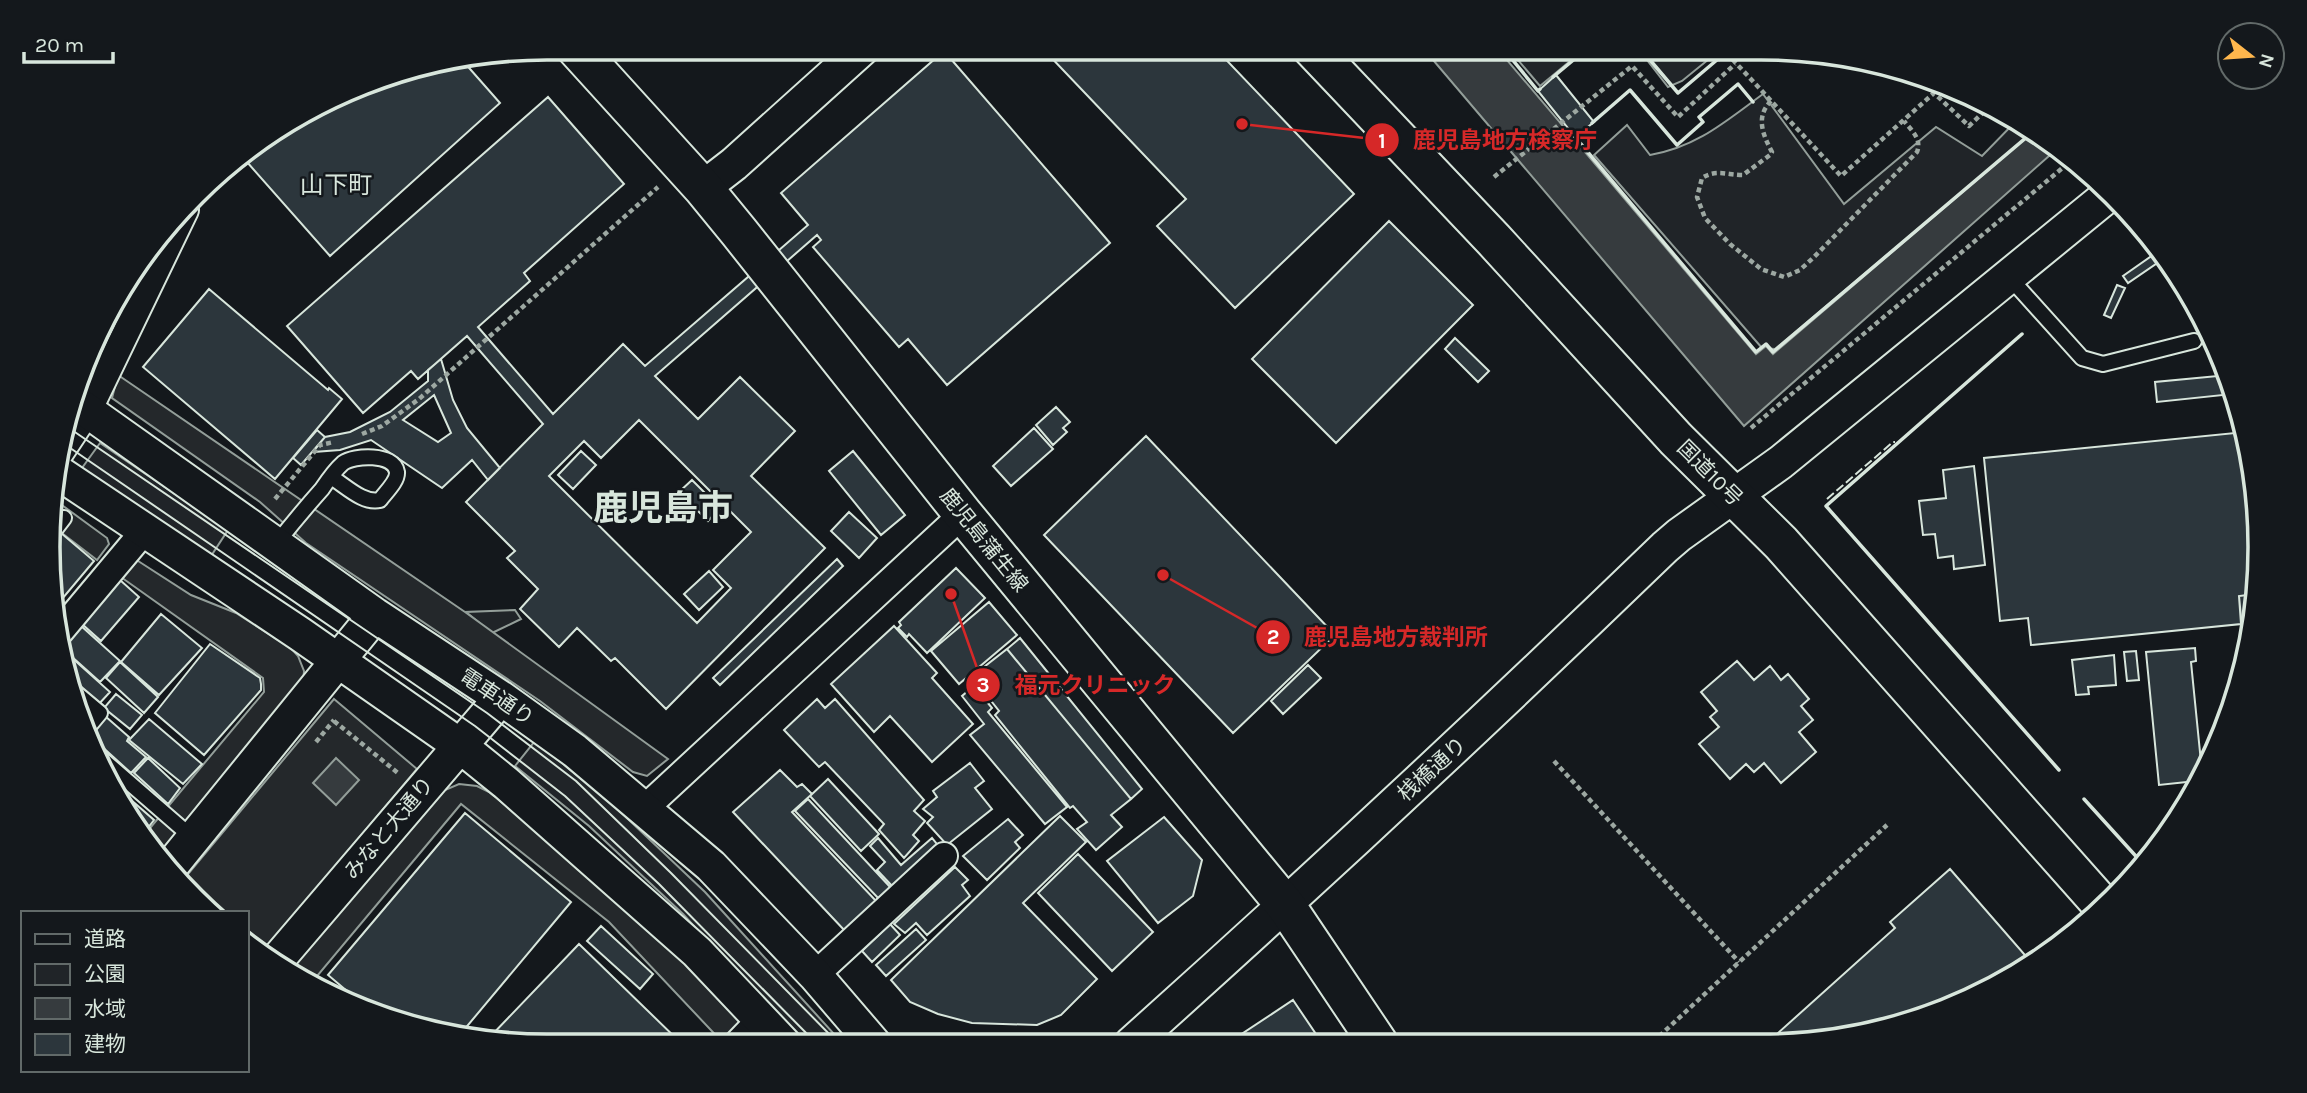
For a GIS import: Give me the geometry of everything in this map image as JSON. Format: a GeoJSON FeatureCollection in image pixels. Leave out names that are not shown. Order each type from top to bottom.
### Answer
{"type":"FeatureCollection","features":[{"type":"Feature","properties":{"kind":"main road","name":"鹿児島蒲生線"},"geometry":{"type":"LineString","coordinates":[[587,60],[702,188],[962,514],[1286,906],[1372,1034]]}},
{"type":"Feature","properties":{"kind":"main road","name":"国道10号"},"geometry":{"type":"LineString","coordinates":[[1323,60],[1494,240],[1676,439],[1794,557],[2097,899]]}},
{"type":"Feature","properties":{"kind":"street"},"geometry":{"type":"LineString","coordinates":[[702,188],[734,164],[850,60]]}},
{"type":"Feature","properties":{"kind":"street","name":"桟橋通り"},"geometry":{"type":"LineString","coordinates":[[1150,1034],[1665,547],[1782,462],[2103,200]]}},
{"type":"Feature","properties":{"kind":"street"},"geometry":{"type":"LineString","coordinates":[[81,406],[161,249]]}},
{"type":"Feature","properties":{"kind":"street","name":"電車通り"},"geometry":{"type":"LineString","coordinates":[[81,406],[375,615],[501,698],[575,751],[711,866],[865,1034]]}},
{"type":"Feature","properties":{"kind":"street"},"geometry":{"type":"LineString","coordinates":[[65,477],[459,745],[506,783],[696,952],[775,1034]]}},
{"type":"Feature","properties":{"kind":"street"},"geometry":{"type":"LineString","coordinates":[[643,810],[962,514]]}},
{"type":"Feature","properties":{"kind":"street"},"geometry":{"type":"LineString","coordinates":[[66,624],[145,530]]}},
{"type":"Feature","properties":{"kind":"street"},"geometry":{"type":"LineString","coordinates":[[175,862],[375,615]]}},
{"type":"Feature","properties":{"kind":"street","name":"みなと大通り"},"geometry":{"type":"LineString","coordinates":[[282,955],[501,698]]}},
{"type":"Feature","properties":{"kind":"street"},"geometry":{"type":"LineString","coordinates":[[814,975],[944,856]]}},
{"type":"Feature","properties":{"kind":"street"},"geometry":{"type":"LineString","coordinates":[[747,1034],[761,1019]]}},
{"type":"Feature","properties":{"kind":"lane"},"geometry":{"type":"LineString","coordinates":[[2009,277],[2082,358],[2103,364],[2194,341]]}},
{"type":"Feature","properties":{"kind":"lane"},"geometry":{"type":"LineString","coordinates":[[276,544],[331,477]]}},
{"type":"Feature","properties":{"kind":"lane"},"geometry":{"type":"LineString","coordinates":[[61,522],[64,518]]}},
{"type":"Feature","properties":{"kind":"lane"},"geometry":{"type":"LineString","coordinates":[[84,700],[100,713],[93,722]]}},
{"type":"Feature","properties":{"kind":"lane"},"geometry":{"type":"LineString","coordinates":[[114,770],[194,839]]}},
{"type":"Feature","properties":{"kind":"path"},"geometry":{"type":"LineString","coordinates":[[1732,60],[1841,176],[1934,93],[1969,126],[1982,113]]}},
{"type":"Feature","properties":{"kind":"path"},"geometry":{"type":"LineString","coordinates":[[1494,177],[1632,66],[1678,117],[1735,64]]}},
{"type":"Feature","properties":{"kind":"path"},"geometry":{"type":"LineString","coordinates":[[1772,101],[1763,111],[1761,126],[1772,152],[1770,155],[1743,175],[1710,173],[1702,178],[1697,197],[1704,218],[1730,244],[1768,273],[1784,277],[1800,270],[1814,257],[1917,152],[1919,140],[1904,121]]}},
{"type":"Feature","properties":{"kind":"path"},"geometry":{"type":"LineString","coordinates":[[1751,428],[2065,166]]}},
{"type":"Feature","properties":{"kind":"path"},"geometry":{"type":"LineString","coordinates":[[360,434],[382,426],[419,399],[659,187]]}},
{"type":"Feature","properties":{"kind":"path"},"geometry":{"type":"LineString","coordinates":[[275,499],[320,445],[340,440]]}},
{"type":"Feature","properties":{"kind":"path"},"geometry":{"type":"LineString","coordinates":[[329,716],[406,781]]}},
{"type":"Feature","properties":{"kind":"path"},"geometry":{"type":"LineString","coordinates":[[1554,761],[1739,962]]}},
{"type":"Feature","properties":{"kind":"path"},"geometry":{"type":"LineString","coordinates":[[1662,1034],[1887,825]]}},
{"type":"Feature","properties":{"kind":"green space"},"geometry":{"type":"Polygon","coordinates":[[[1518,60],[1571,60],[1540,86],[1518,60]]]}},
{"type":"Feature","properties":{"kind":"green space"},"geometry":{"type":"Polygon","coordinates":[[[1647,60],[1708,60],[1682,81],[1668,87],[1647,60]]]}},
{"type":"Feature","properties":{"kind":"green space"},"geometry":{"type":"Polygon","coordinates":[[[1763,94],[1844,204],[1936,127],[1982,156],[2009,128],[2026,139],[1775,349],[1762,348],[1594,155],[1627,125],[1650,155],[1682,146],[1723,123],[1763,94]]]}},
{"type":"Feature","properties":{"kind":"green space"},"geometry":{"type":"Polygon","coordinates":[[[100,443],[228,530],[211,556],[82,468],[100,443]]]}},
{"type":"Feature","properties":{"kind":"green space"},"geometry":{"type":"Polygon","coordinates":[[[515,610],[521,619],[492,633],[466,612],[515,610]]]}},
{"type":"Feature","properties":{"kind":"green space"},"geometry":{"type":"Polygon","coordinates":[[[535,741],[610,802],[705,892],[834,1034],[792,1034],[683,914],[589,826],[515,766],[535,741]]]}},
{"type":"Feature","properties":{"kind":"shaded area"},"geometry":{"type":"Polygon","coordinates":[[[118,375],[465,612],[668,759],[647,776],[633,772],[540,701],[306,543],[260,502],[112,398],[118,375]]]}},
{"type":"Feature","properties":{"kind":"shaded area"},"geometry":{"type":"Polygon","coordinates":[[[62,505],[107,538],[109,544],[97,560],[60,532],[62,505]]]}},
{"type":"Feature","properties":{"kind":"shaded area"},"geometry":{"type":"Polygon","coordinates":[[[135,559],[191,595],[236,613],[291,648],[298,656],[304,671],[303,683],[165,850],[150,828],[264,692],[263,678],[118,575],[135,559]]]}},
{"type":"Feature","properties":{"kind":"shaded area"},"geometry":{"type":"Polygon","coordinates":[[[334,699],[417,769],[268,946],[248,931],[248,911],[223,911],[187,875],[334,699]]]}},
{"type":"Feature","properties":{"kind":"shaded area"},"geometry":{"type":"Polygon","coordinates":[[[459,784],[477,786],[489,792],[628,904],[686,961],[753,1034],[715,1034],[609,922],[461,804],[317,976],[294,962],[438,793],[459,784]]]}},
{"type":"Feature","properties":{"kind":"water"},"geometry":{"type":"Polygon","coordinates":[[[1433,60],[1507,60],[1756,354],[1766,346],[1773,354],[2025,138],[2050,155],[1744,426],[1433,60]]]}},
{"type":"Feature","properties":{"kind":"water"},"geometry":{"type":"Polygon","coordinates":[[[336,758],[359,780],[336,805],[313,783],[336,758]]]}},
{"type":"Feature","properties":{"kind":"building"},"geometry":{"type":"Polygon","coordinates":[[[934,60],[952,60],[1110,243],[947,385],[908,339],[899,347],[813,247],[821,240],[817,235],[655,376],[698,419],[740,377],[795,431],[751,476],[825,548],[666,709],[615,658],[611,661],[577,628],[559,647],[520,609],[538,589],[507,558],[515,551],[466,502],[543,424],[467,336],[418,379],[411,371],[363,413],[287,326],[548,97],[624,184],[524,273],[530,281],[478,327],[553,414],[623,344],[645,366],[808,225],[781,193],[934,60]],[[639,420],[601,458],[584,441],[549,476],[697,623],[731,588],[713,570],[751,532],[639,420]]]}},
{"type":"Feature","properties":{"kind":"building"},"geometry":{"type":"Polygon","coordinates":[[[1053,60],[1226,60],[1354,194],[1235,308],[1157,226],[1186,199],[1053,60]]]}},
{"type":"Feature","properties":{"kind":"building"},"geometry":{"type":"Polygon","coordinates":[[[468,66],[500,103],[330,256],[247,162],[303,125],[360,97],[420,76],[468,66]]]}},
{"type":"Feature","properties":{"kind":"building"},"geometry":{"type":"Polygon","coordinates":[[[1556,75],[1594,122],[1575,137],[1538,91],[1556,75]]]}},
{"type":"Feature","properties":{"kind":"building"},"geometry":{"type":"Polygon","coordinates":[[[1389,221],[1473,305],[1336,443],[1252,359],[1389,221]]]}},
{"type":"Feature","properties":{"kind":"building"},"geometry":{"type":"Polygon","coordinates":[[[2151,256],[2156,264],[2128,283],[2123,276],[2151,256]]]}},
{"type":"Feature","properties":{"kind":"building"},"geometry":{"type":"Polygon","coordinates":[[[2117,285],[2125,288],[2111,318],[2104,315],[2117,285]]]}},
{"type":"Feature","properties":{"kind":"building"},"geometry":{"type":"Polygon","coordinates":[[[209,289],[342,399],[275,479],[143,367],[209,289]]]}},
{"type":"Feature","properties":{"kind":"building"},"geometry":{"type":"Polygon","coordinates":[[[1455,338],[1489,371],[1478,382],[1445,349],[1455,338]]]}},
{"type":"Feature","properties":{"kind":"building"},"geometry":{"type":"Polygon","coordinates":[[[441,359],[453,400],[467,428],[500,468],[488,480],[472,460],[442,488],[371,440],[340,450],[313,452],[325,437],[350,432],[390,412],[428,381],[428,370],[441,359]],[[434,395],[403,420],[438,442],[451,433],[434,395]]]}},
{"type":"Feature","properties":{"kind":"building"},"geometry":{"type":"Polygon","coordinates":[[[2216,376],[2224,395],[2157,402],[2155,382],[2216,376]]]}},
{"type":"Feature","properties":{"kind":"building"},"geometry":{"type":"Polygon","coordinates":[[[1056,407],[1070,422],[1063,428],[1067,432],[1053,445],[1036,425],[1056,407]]]}},
{"type":"Feature","properties":{"kind":"building"},"geometry":{"type":"Polygon","coordinates":[[[1034,428],[1053,449],[1011,486],[993,466],[1034,428]]]}},
{"type":"Feature","properties":{"kind":"building"},"geometry":{"type":"Polygon","coordinates":[[[317,430],[325,437],[301,465],[293,458],[317,430]]]}},
{"type":"Feature","properties":{"kind":"building"},"geometry":{"type":"Polygon","coordinates":[[[2234,433],[2243,483],[2248,546],[2244,595],[2239,596],[2241,624],[2031,645],[2028,618],[2000,621],[1984,458],[2234,433]]]}},
{"type":"Feature","properties":{"kind":"building"},"geometry":{"type":"Polygon","coordinates":[[[1146,436],[1335,635],[1233,733],[1044,535],[1146,436]]]}},
{"type":"Feature","properties":{"kind":"building"},"geometry":{"type":"Polygon","coordinates":[[[581,451],[596,465],[573,489],[558,475],[581,451]]]}},
{"type":"Feature","properties":{"kind":"building"},"geometry":{"type":"Polygon","coordinates":[[[853,451],[905,515],[881,535],[829,471],[853,451]]]}},
{"type":"Feature","properties":{"kind":"building"},"geometry":{"type":"Polygon","coordinates":[[[1974,466],[1985,565],[1954,569],[1953,556],[1938,558],[1935,534],[1923,535],[1919,501],[1946,498],[1943,470],[1974,466]]]}},
{"type":"Feature","properties":{"kind":"building"},"geometry":{"type":"Polygon","coordinates":[[[692,480],[720,508],[708,521],[679,492],[692,480]]]}},
{"type":"Feature","properties":{"kind":"building"},"geometry":{"type":"Polygon","coordinates":[[[849,512],[877,538],[859,558],[831,531],[849,512]]]}},
{"type":"Feature","properties":{"kind":"building"},"geometry":{"type":"Polygon","coordinates":[[[60,534],[94,561],[63,598],[61,578],[60,534]]]}},
{"type":"Feature","properties":{"kind":"building"},"geometry":{"type":"Polygon","coordinates":[[[837,559],[843,566],[720,685],[713,678],[837,559]]]}},
{"type":"Feature","properties":{"kind":"building"},"geometry":{"type":"Polygon","coordinates":[[[956,568],[985,598],[927,653],[909,634],[907,637],[898,628],[901,625],[899,622],[956,568]]]}},
{"type":"Feature","properties":{"kind":"building"},"geometry":{"type":"Polygon","coordinates":[[[709,571],[723,587],[699,610],[684,594],[709,571]]]}},
{"type":"Feature","properties":{"kind":"building"},"geometry":{"type":"Polygon","coordinates":[[[120,580],[139,597],[101,641],[82,624],[120,580]]]}},
{"type":"Feature","properties":{"kind":"building"},"geometry":{"type":"Polygon","coordinates":[[[2244,595],[2241,621],[2239,596],[2244,595]]]}},
{"type":"Feature","properties":{"kind":"building"},"geometry":{"type":"Polygon","coordinates":[[[989,602],[1017,635],[959,684],[931,651],[989,602]]]}},
{"type":"Feature","properties":{"kind":"building"},"geometry":{"type":"Polygon","coordinates":[[[161,614],[202,648],[159,695],[121,662],[161,614]]]}},
{"type":"Feature","properties":{"kind":"building"},"geometry":{"type":"Polygon","coordinates":[[[80,625],[120,661],[100,682],[72,657],[68,638],[80,625]]]}},
{"type":"Feature","properties":{"kind":"building"},"geometry":{"type":"Polygon","coordinates":[[[894,626],[937,673],[932,678],[973,724],[932,762],[890,716],[874,732],[831,684],[894,626]]]}},
{"type":"Feature","properties":{"kind":"building"},"geometry":{"type":"Polygon","coordinates":[[[1020,638],[1142,789],[1131,799],[1007,649],[1020,638]]]}},
{"type":"Feature","properties":{"kind":"building"},"geometry":{"type":"Polygon","coordinates":[[[210,644],[260,678],[261,690],[204,755],[155,713],[210,644]]]}},
{"type":"Feature","properties":{"kind":"building"},"geometry":{"type":"Polygon","coordinates":[[[2195,648],[2196,661],[2191,662],[2200,755],[2186,782],[2159,785],[2146,652],[2195,648]]]}},
{"type":"Feature","properties":{"kind":"building"},"geometry":{"type":"Polygon","coordinates":[[[1007,649],[1131,799],[1111,815],[1122,827],[1096,850],[1077,829],[1087,822],[1073,806],[1070,808],[995,715],[999,711],[977,683],[989,673],[984,667],[1007,649]]]}},
{"type":"Feature","properties":{"kind":"building"},"geometry":{"type":"Polygon","coordinates":[[[2136,651],[2139,680],[2127,681],[2124,652],[2136,651]]]}},
{"type":"Feature","properties":{"kind":"building"},"geometry":{"type":"Polygon","coordinates":[[[2114,655],[2116,685],[2088,687],[2089,694],[2076,695],[2072,660],[2114,655]]]}},
{"type":"Feature","properties":{"kind":"building"},"geometry":{"type":"Polygon","coordinates":[[[73,659],[110,692],[97,706],[82,692],[73,659]]]}},
{"type":"Feature","properties":{"kind":"building"},"geometry":{"type":"Polygon","coordinates":[[[1737,661],[1754,680],[1770,666],[1781,680],[1788,674],[1809,699],[1801,706],[1813,720],[1799,732],[1816,752],[1781,783],[1764,763],[1754,772],[1746,764],[1730,779],[1699,744],[1719,727],[1710,717],[1717,711],[1701,692],[1737,661]]]}},
{"type":"Feature","properties":{"kind":"building"},"geometry":{"type":"Polygon","coordinates":[[[120,662],[158,697],[144,713],[106,678],[120,662]]]}},
{"type":"Feature","properties":{"kind":"building"},"geometry":{"type":"Polygon","coordinates":[[[1308,665],[1321,678],[1283,714],[1271,701],[1308,665]]]}},
{"type":"Feature","properties":{"kind":"building"},"geometry":{"type":"Polygon","coordinates":[[[974,686],[992,708],[988,712],[1067,807],[1045,824],[970,735],[984,724],[962,696],[974,686]]]}},
{"type":"Feature","properties":{"kind":"building"},"geometry":{"type":"Polygon","coordinates":[[[116,694],[142,715],[130,729],[104,708],[116,694]]]}},
{"type":"Feature","properties":{"kind":"building"},"geometry":{"type":"Polygon","coordinates":[[[817,699],[825,708],[835,699],[924,800],[914,811],[925,821],[913,835],[919,841],[904,858],[879,830],[884,824],[825,762],[819,767],[784,730],[817,699]]]}},
{"type":"Feature","properties":{"kind":"building"},"geometry":{"type":"Polygon","coordinates":[[[105,716],[129,737],[127,741],[146,757],[131,773],[104,748],[95,727],[105,716]]]}},
{"type":"Feature","properties":{"kind":"building"},"geometry":{"type":"Polygon","coordinates":[[[149,719],[202,764],[183,784],[129,740],[149,719]]]}},
{"type":"Feature","properties":{"kind":"building"},"geometry":{"type":"Polygon","coordinates":[[[148,758],[180,788],[168,804],[134,773],[148,758]]]}},
{"type":"Feature","properties":{"kind":"building"},"geometry":{"type":"Polygon","coordinates":[[[970,763],[984,781],[975,788],[992,809],[947,845],[927,823],[933,817],[923,809],[937,797],[933,791],[970,763]]]}},
{"type":"Feature","properties":{"kind":"building"},"geometry":{"type":"Polygon","coordinates":[[[780,770],[797,787],[802,784],[812,794],[792,812],[877,902],[846,932],[733,812],[780,770]]]}},
{"type":"Feature","properties":{"kind":"building"},"geometry":{"type":"Polygon","coordinates":[[[828,779],[879,834],[861,851],[810,796],[828,779]]]}},
{"type":"Feature","properties":{"kind":"building"},"geometry":{"type":"Polygon","coordinates":[[[808,799],[891,888],[880,900],[795,811],[808,799]]]}},
{"type":"Feature","properties":{"kind":"building"},"geometry":{"type":"Polygon","coordinates":[[[132,800],[154,820],[149,827],[132,800]]]}},
{"type":"Feature","properties":{"kind":"building"},"geometry":{"type":"Polygon","coordinates":[[[465,813],[571,902],[467,1026],[390,1008],[345,989],[328,975],[465,813]]]}},
{"type":"Feature","properties":{"kind":"building"},"geometry":{"type":"Polygon","coordinates":[[[1060,816],[1086,842],[1023,903],[1097,979],[1061,1015],[1037,1025],[972,1023],[938,1014],[910,1002],[891,980],[1060,816]]]}},
{"type":"Feature","properties":{"kind":"building"},"geometry":{"type":"Polygon","coordinates":[[[1164,817],[1202,860],[1193,896],[1158,923],[1107,861],[1164,817]]]}},
{"type":"Feature","properties":{"kind":"building"},"geometry":{"type":"Polygon","coordinates":[[[1008,819],[1023,835],[1015,842],[1020,848],[987,880],[963,856],[1008,819]]]}},
{"type":"Feature","properties":{"kind":"building"},"geometry":{"type":"Polygon","coordinates":[[[878,838],[901,865],[932,838],[940,848],[894,888],[877,870],[885,862],[870,846],[878,838]]]}},
{"type":"Feature","properties":{"kind":"building"},"geometry":{"type":"Polygon","coordinates":[[[1078,854],[1153,932],[1112,971],[1038,893],[1078,854]]]}},
{"type":"Feature","properties":{"kind":"building"},"geometry":{"type":"Polygon","coordinates":[[[955,867],[968,880],[962,885],[970,896],[927,935],[916,923],[905,933],[894,924],[955,867]]]}},
{"type":"Feature","properties":{"kind":"building"},"geometry":{"type":"Polygon","coordinates":[[[1950,869],[2025,955],[1976,983],[1917,1008],[1856,1024],[1778,1033],[1895,928],[1890,922],[1950,869]]]}},
{"type":"Feature","properties":{"kind":"building"},"geometry":{"type":"Polygon","coordinates":[[[890,924],[900,935],[872,962],[862,951],[890,924]]]}},
{"type":"Feature","properties":{"kind":"building"},"geometry":{"type":"Polygon","coordinates":[[[601,926],[653,974],[640,989],[587,941],[601,926]]]}},
{"type":"Feature","properties":{"kind":"building"},"geometry":{"type":"Polygon","coordinates":[[[916,929],[926,940],[886,976],[876,965],[916,929]]]}},
{"type":"Feature","properties":{"kind":"building"},"geometry":{"type":"Polygon","coordinates":[[[579,944],[672,1034],[546,1034],[496,1030],[579,944]]]}},
{"type":"Feature","properties":{"kind":"building"},"geometry":{"type":"Polygon","coordinates":[[[1293,1000],[1316,1034],[1242,1034],[1293,1000]]]}},
{"type":"Feature","properties":{"kind":"tram line"},"geometry":{"type":"LineString","coordinates":[[73,431],[487,713],[576,781],[829,1034]]}},
{"type":"Feature","properties":{"kind":"tram line"},"geometry":{"type":"LineString","coordinates":[[70,448],[475,726],[565,796],[659,884],[807,1034]]}},
{"type":"Feature","properties":{"kind":"fence"},"geometry":{"type":"LineString","coordinates":[[1827,499],[1895,442]]}},
{"type":"Feature","properties":{"kind":"wall"},"geometry":{"type":"LineString","coordinates":[[1513,60],[1538,91],[1540,89]]}},
{"type":"Feature","properties":{"kind":"wall"},"geometry":{"type":"LineString","coordinates":[[1553,77],[1573,60]]}},
{"type":"Feature","properties":{"kind":"wall"},"geometry":{"type":"LineString","coordinates":[[1650,60],[1678,93],[1717,60]]}},
{"type":"Feature","properties":{"kind":"wall"},"geometry":{"type":"LineString","coordinates":[[1592,123],[1630,90],[1677,145],[1703,122],[1699,117],[1738,84],[1753,102]]}},
{"type":"Feature","properties":{"kind":"wall"},"geometry":{"type":"LineString","coordinates":[[1579,134],[1575,137],[1756,352],[1766,344],[1773,352],[2025,138]]}},
{"type":"Feature","properties":{"kind":"wall"},"geometry":{"type":"LineString","coordinates":[[2022,334],[1826,506],[2059,770]]}},
{"type":"Feature","properties":{"kind":"wall"},"geometry":{"type":"LineString","coordinates":[[2084,799],[2136,857]]}},
{"type":"Feature","properties":{"kind":"place","name":"鹿児島地方検察庁"},"geometry":{"type":"Point","coordinates":[1242,124]}},
{"type":"Feature","properties":{"kind":"place","name":"鹿児島地方裁判所"},"geometry":{"type":"Point","coordinates":[1163,575]}},
{"type":"Feature","properties":{"kind":"place","name":"福元クリニック"},"geometry":{"type":"Point","coordinates":[951,594]}},
{"type":"Feature","properties":{"kind":"district","name":"山下町"},"geometry":{"type":"Point","coordinates":[336,185]}},
{"type":"Feature","properties":{"kind":"district","name":"鹿児島市"},"geometry":{"type":"Point","coordinates":[663,508]}}]}
